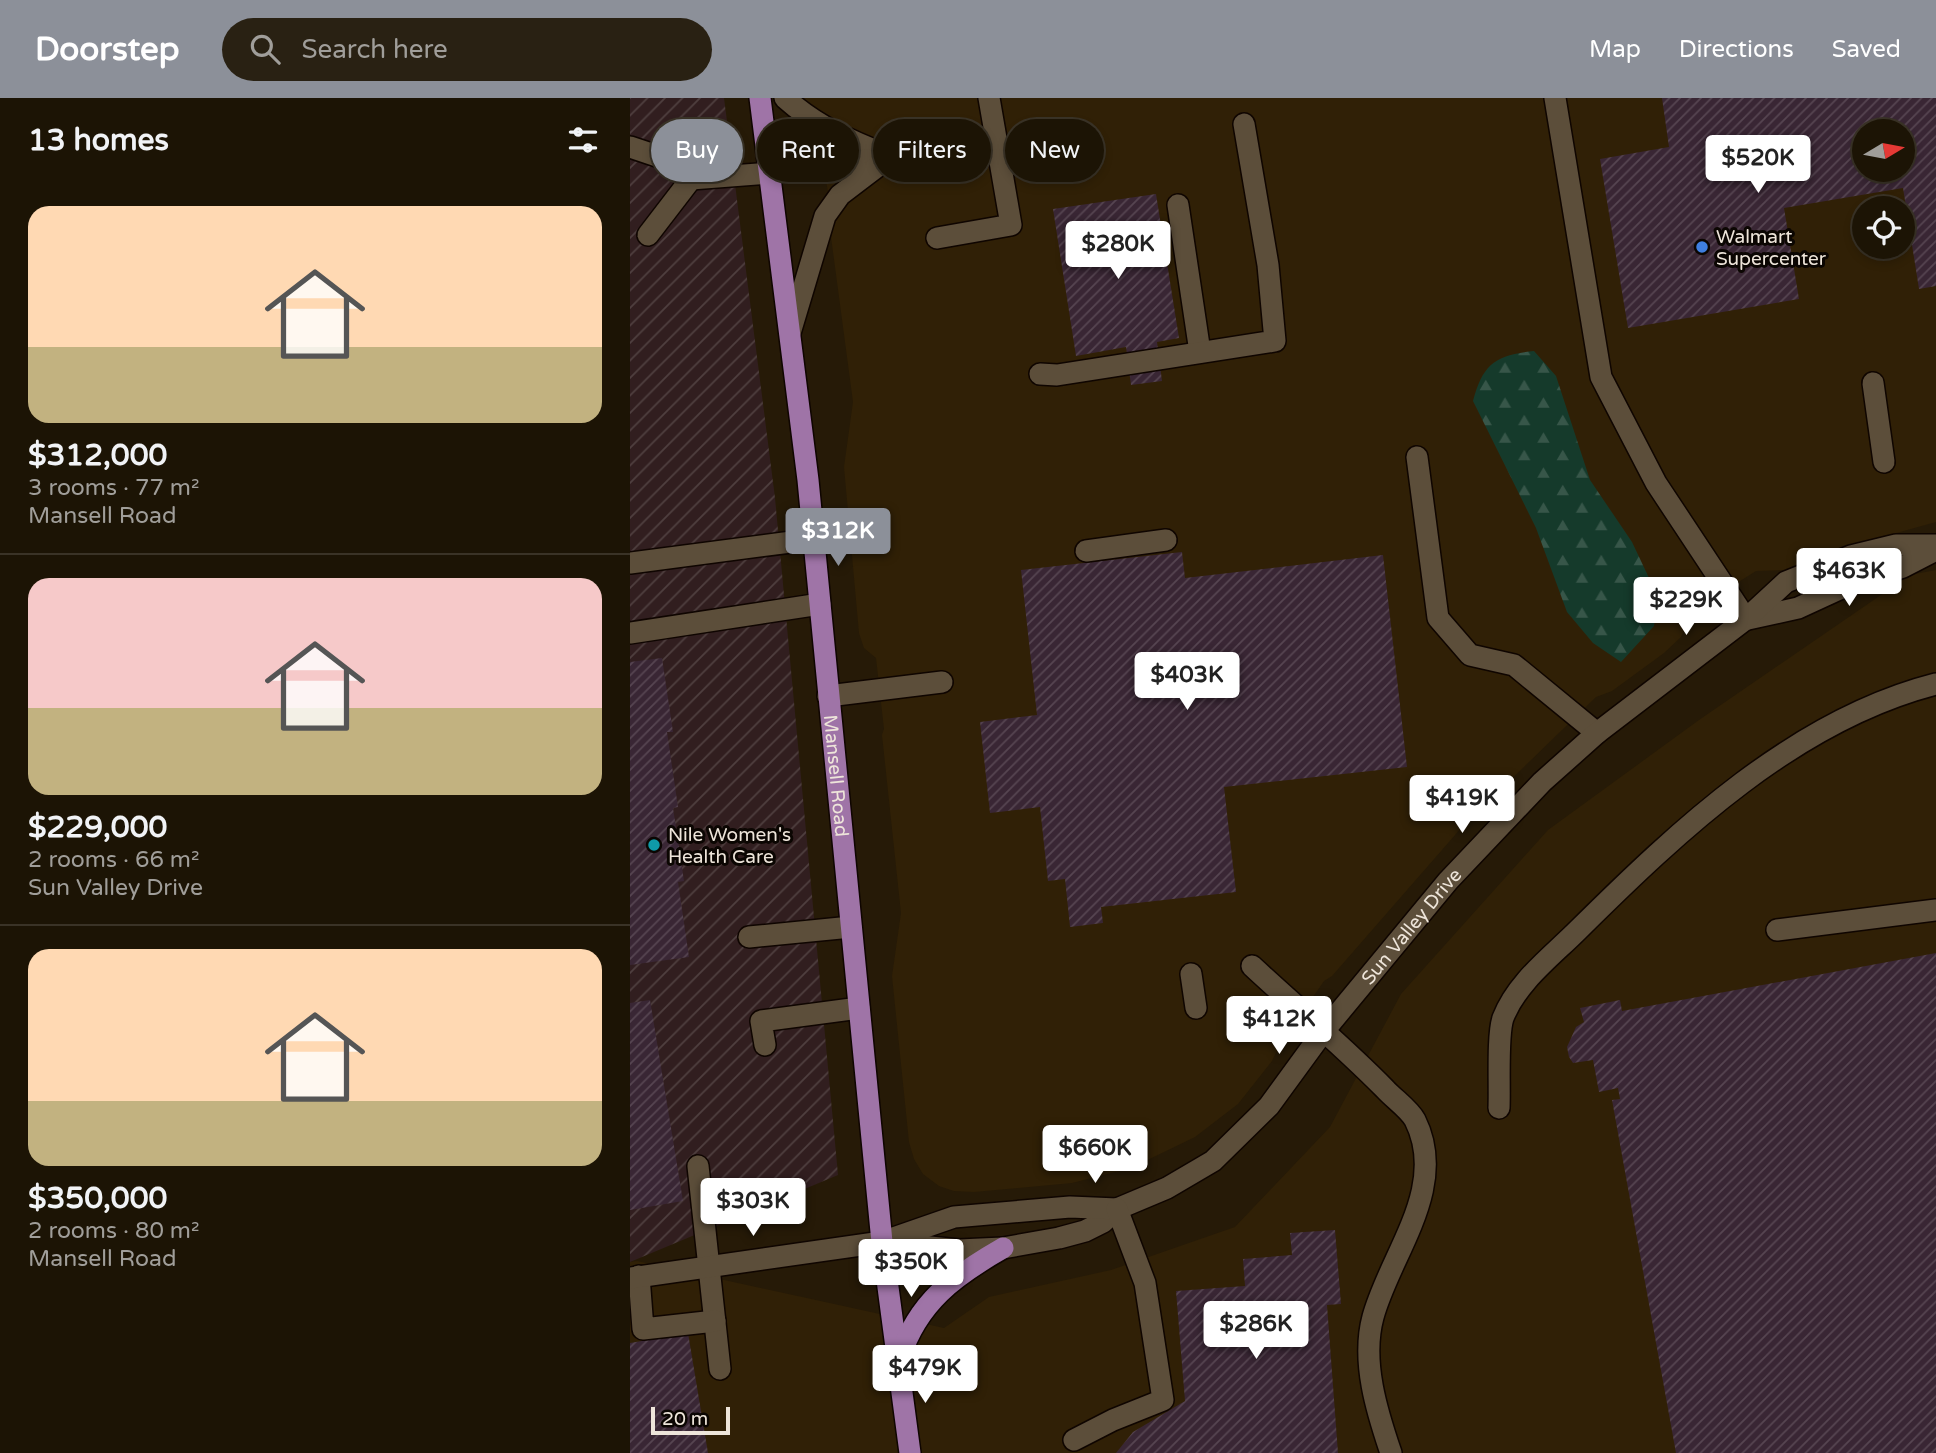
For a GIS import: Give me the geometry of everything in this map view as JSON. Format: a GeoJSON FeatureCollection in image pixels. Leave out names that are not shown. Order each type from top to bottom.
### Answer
{"type":"FeatureCollection","features":[{"type":"Feature","properties":{"kind":"main road","name":"Mansell Road"},"geometry":{"type":"LineString","coordinates":[[760,98],[763,119]]}},
{"type":"Feature","properties":{"kind":"main road","name":"Mansell Road"},"geometry":{"type":"LineString","coordinates":[[772,182],[814,539],[882,1242],[910,1453]]}},
{"type":"Feature","properties":{"kind":"main road"},"geometry":{"type":"LineString","coordinates":[[898,1363],[909,1330],[938,1294],[957,1274],[1003,1248]]}},
{"type":"Feature","properties":{"kind":"street"},"geometry":{"type":"LineString","coordinates":[[785,98],[806,117],[831,132],[873,150]]}},
{"type":"Feature","properties":{"kind":"street"},"geometry":{"type":"LineString","coordinates":[[989,98],[1005,146]]}},
{"type":"Feature","properties":{"kind":"street"},"geometry":{"type":"LineString","coordinates":[[1555,98],[1601,377],[1656,483],[1746,619]]}},
{"type":"Feature","properties":{"kind":"street"},"geometry":{"type":"LineString","coordinates":[[1040,374],[1057,375],[1276,341],[1268,265],[1244,124]]}},
{"type":"Feature","properties":{"kind":"street"},"geometry":{"type":"LineString","coordinates":[[630,146],[651,154]]}},
{"type":"Feature","properties":{"kind":"street"},"geometry":{"type":"LineString","coordinates":[[790,334],[825,216],[840,195],[873,170]]}},
{"type":"Feature","properties":{"kind":"street"},"geometry":{"type":"LineString","coordinates":[[648,235],[689,182]]}},
{"type":"Feature","properties":{"kind":"street"},"geometry":{"type":"LineString","coordinates":[[937,238],[1011,225],[1010,182]]}},
{"type":"Feature","properties":{"kind":"street"},"geometry":{"type":"LineString","coordinates":[[1178,205],[1200,352]]}},
{"type":"Feature","properties":{"kind":"street"},"geometry":{"type":"LineString","coordinates":[[1873,383],[1884,462]]}},
{"type":"Feature","properties":{"kind":"street"},"geometry":{"type":"LineString","coordinates":[[1416,457],[1438,618],[1470,655],[1514,665],[1597,733]]}},
{"type":"Feature","properties":{"kind":"street"},"geometry":{"type":"LineString","coordinates":[[630,563],[814,539]]}},
{"type":"Feature","properties":{"kind":"street"},"geometry":{"type":"LineString","coordinates":[[1086,551],[1166,540]]}},
{"type":"Feature","properties":{"kind":"street","name":"Sun Valley Drive"},"geometry":{"type":"LineString","coordinates":[[882,1242],[958,1250],[1003,1248],[1085,1231],[1103,1222],[1117,1209],[1167,1188],[1213,1161],[1269,1106],[1323,1032],[1448,881],[1542,782],[1597,733],[1746,619],[1798,608],[1848,585],[1903,567],[1936,548]]}},
{"type":"Feature","properties":{"kind":"street"},"geometry":{"type":"LineString","coordinates":[[630,633],[820,604]]}},
{"type":"Feature","properties":{"kind":"street"},"geometry":{"type":"LineString","coordinates":[[828,696],[942,682]]}},
{"type":"Feature","properties":{"kind":"street"},"geometry":{"type":"LineString","coordinates":[[1499,1108],[1502,1021],[1517,991],[1598,911],[1737,784],[1853,714],[1936,684]]}},
{"type":"Feature","properties":{"kind":"street"},"geometry":{"type":"LineString","coordinates":[[1777,930],[1936,910]]}},
{"type":"Feature","properties":{"kind":"street"},"geometry":{"type":"LineString","coordinates":[[749,937],[851,927]]}},
{"type":"Feature","properties":{"kind":"street"},"geometry":{"type":"LineString","coordinates":[[1252,966],[1361,1065],[1414,1119],[1426,1154],[1423,1194],[1372,1319],[1369,1359],[1377,1413],[1391,1453]]}},
{"type":"Feature","properties":{"kind":"street"},"geometry":{"type":"LineString","coordinates":[[1191,974],[1196,1008]]}},
{"type":"Feature","properties":{"kind":"street"},"geometry":{"type":"LineString","coordinates":[[765,1045],[761,1021],[859,1008]]}},
{"type":"Feature","properties":{"kind":"street"},"geometry":{"type":"LineString","coordinates":[[698,1166],[720,1369]]}},
{"type":"Feature","properties":{"kind":"street","name":"Sun Valley Drive"},"geometry":{"type":"LineString","coordinates":[[882,1242],[954,1217],[1070,1207],[1117,1209]]}},
{"type":"Feature","properties":{"kind":"street"},"geometry":{"type":"LineString","coordinates":[[1073,1440],[1163,1400],[1146,1283],[1117,1209]]}},
{"type":"Feature","properties":{"kind":"street"},"geometry":{"type":"LineString","coordinates":[[716,1321],[643,1329],[635,1277],[882,1242]]}},
{"type":"Feature","properties":{"kind":"shaded area"},"geometry":{"type":"Polygon","coordinates":[[[630,98],[724,98],[727,119],[651,119],[651,182],[735,182],[775,498],[838,1175],[630,1262],[630,98]]]}},
{"type":"Feature","properties":{"kind":"shaded area"},"geometry":{"type":"Polygon","coordinates":[[[802,98],[1936,98],[1936,522],[1853,545],[1786,570],[1756,571],[1694,610],[1681,637],[1664,653],[1612,691],[1596,697],[1462,827],[1332,976],[1324,981],[1279,1046],[1272,1061],[1238,1104],[1195,1137],[1131,1168],[1072,1183],[974,1192],[954,1191],[939,1186],[923,1174],[914,1159],[909,1142],[892,976],[901,913],[882,735],[884,729],[876,658],[864,648],[859,633],[844,467],[853,402],[831,237],[834,223],[826,182],[859,182],[859,119],[814,119],[802,98]]]}},
{"type":"Feature","properties":{"kind":"shaded area"},"geometry":{"type":"Polygon","coordinates":[[[1936,570],[1936,1453],[630,1453],[630,1262],[637,1261],[944,1328],[989,1297],[1111,1270],[1235,1227],[1330,1127],[1401,994],[1548,830],[1699,720],[1910,575],[1936,570]]]}},
{"type":"Feature","properties":{"kind":"green space"},"geometry":{"type":"Polygon","coordinates":[[[1534,351],[1556,376],[1590,480],[1632,542],[1658,597],[1654,626],[1621,662],[1593,643],[1567,612],[1536,528],[1473,401],[1481,378],[1493,364],[1509,355],[1534,351]]]}},
{"type":"Feature","properties":{"kind":"building","name":"Walmart Supercenter"},"geometry":{"type":"Polygon","coordinates":[[[1662,98],[1936,98],[1936,286],[1919,289],[1914,259],[1915,196],[1904,196],[1903,188],[1784,208],[1799,299],[1628,328],[1600,159],[1669,147],[1662,98]]]}},
{"type":"Feature","properties":{"kind":"building"},"geometry":{"type":"Polygon","coordinates":[[[1156,194],[1179,338],[1157,342],[1162,381],[1131,385],[1126,347],[1076,356],[1053,209],[1156,194]]]}},
{"type":"Feature","properties":{"kind":"building"},"geometry":{"type":"Polygon","coordinates":[[[1182,552],[1185,578],[1383,555],[1407,767],[1224,787],[1236,892],[1101,907],[1103,923],[1070,927],[1065,879],[1048,881],[1040,807],[990,813],[980,722],[1037,715],[1021,570],[1182,552]]]}},
{"type":"Feature","properties":{"kind":"building","name":"Nile Women's Health Care"},"geometry":{"type":"Polygon","coordinates":[[[662,658],[673,732],[667,732],[678,807],[673,808],[684,881],[678,882],[689,957],[630,965],[630,662],[662,658]]]}},
{"type":"Feature","properties":{"kind":"building"},"geometry":{"type":"Polygon","coordinates":[[[1936,953],[1936,1453],[1676,1453],[1612,1100],[1620,1099],[1618,1088],[1599,1092],[1593,1060],[1573,1063],[1569,1057],[1567,1047],[1576,1027],[1584,1022],[1580,1008],[1620,1000],[1622,1011],[1936,953]]]}},
{"type":"Feature","properties":{"kind":"building"},"geometry":{"type":"Polygon","coordinates":[[[650,1000],[683,1201],[630,1210],[630,1003],[650,1000]]]}},
{"type":"Feature","properties":{"kind":"building"},"geometry":{"type":"Polygon","coordinates":[[[1335,1230],[1341,1304],[1327,1305],[1338,1453],[1116,1453],[1133,1432],[1185,1401],[1176,1291],[1245,1286],[1243,1259],[1292,1255],[1290,1233],[1335,1230]]]}},
{"type":"Feature","properties":{"kind":"building"},"geometry":{"type":"Polygon","coordinates":[[[688,1333],[708,1453],[630,1453],[630,1343],[688,1333]]]}},
{"type":"Feature","properties":{"kind":"place","name":"Walmart Supercenter"},"geometry":{"type":"Point","coordinates":[1702,247]}},
{"type":"Feature","properties":{"kind":"place","name":"Nile Women's Health Care"},"geometry":{"type":"Point","coordinates":[654,845]}}]}
